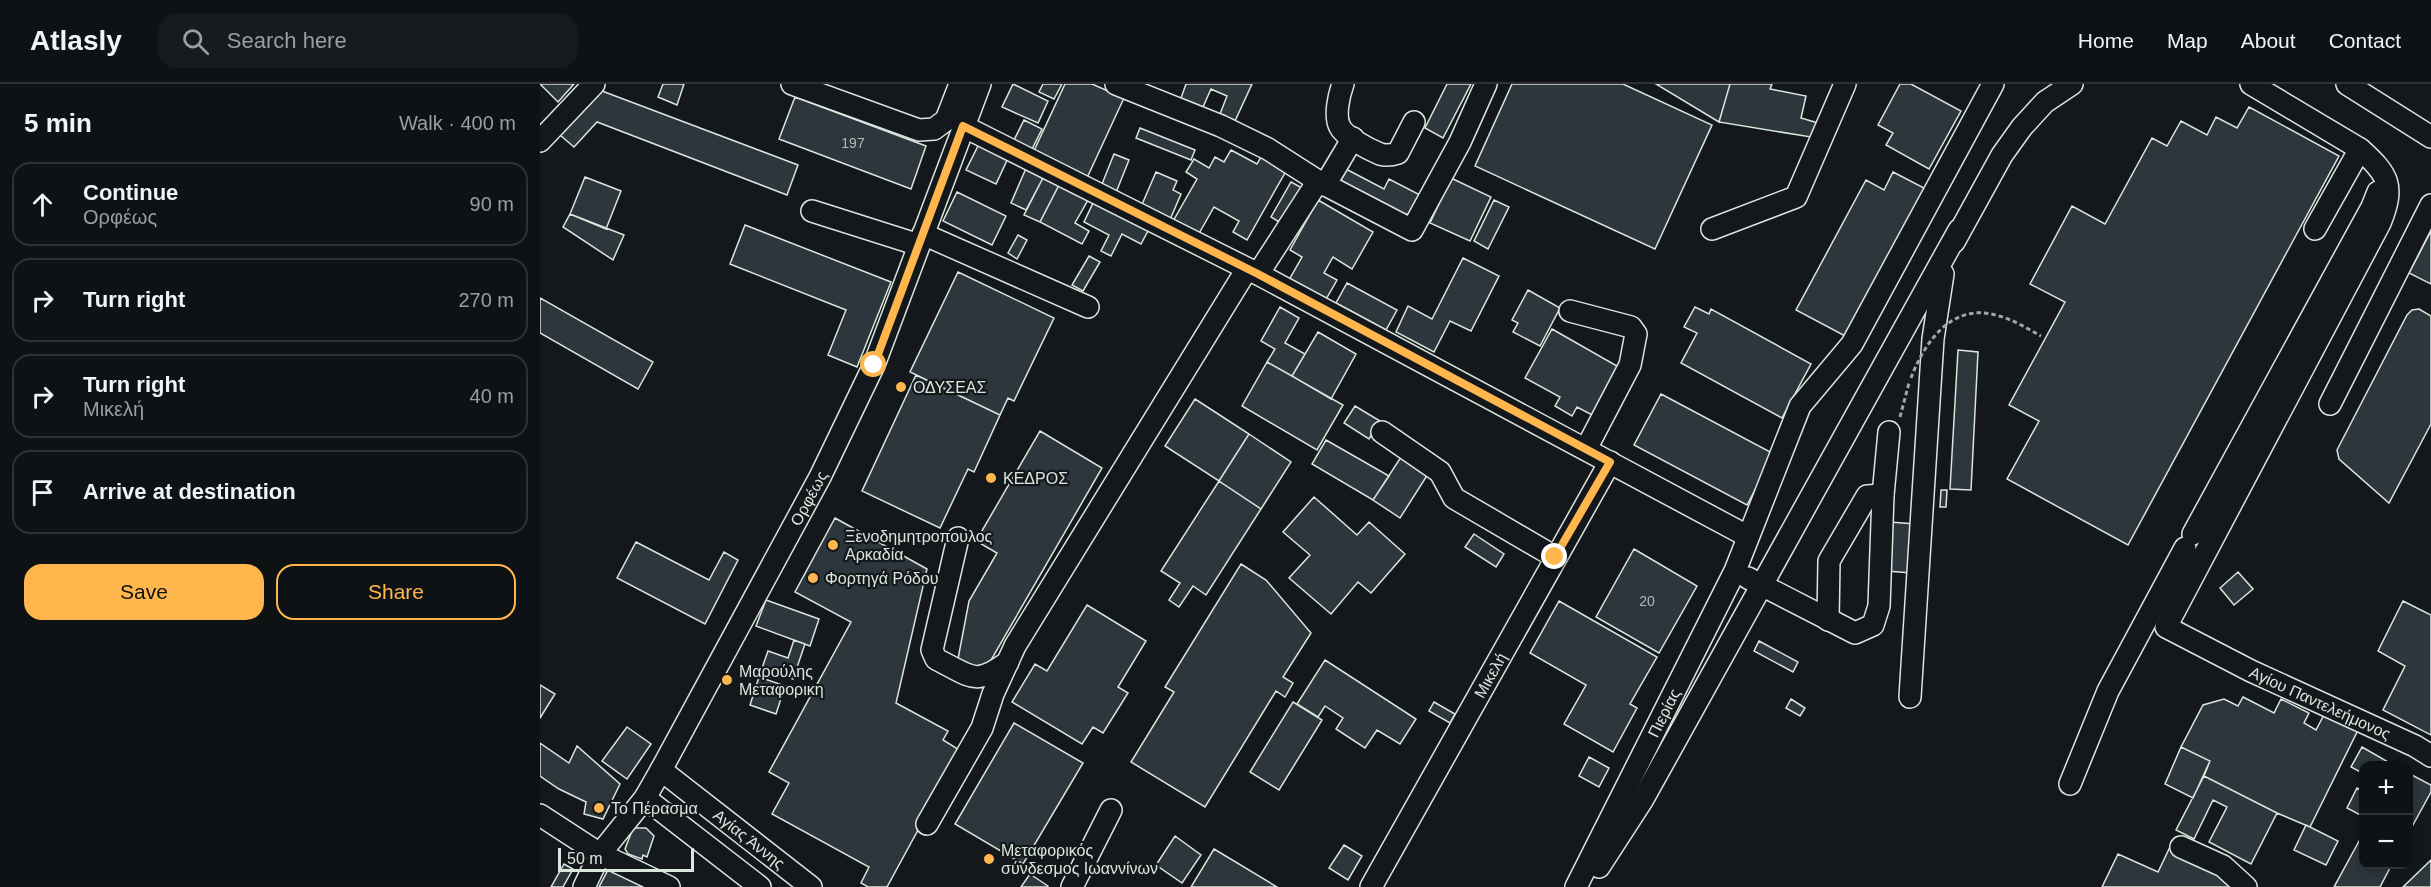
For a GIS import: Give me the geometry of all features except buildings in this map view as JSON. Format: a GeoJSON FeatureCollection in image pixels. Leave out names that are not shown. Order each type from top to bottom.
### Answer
{"type":"FeatureCollection","features":[{"type":"Feature","properties":{"kind":"street"},"geometry":{"type":"LineString","coordinates":[[540,141],[594,84]]}},
{"type":"Feature","properties":{"kind":"street"},"geometry":{"type":"LineString","coordinates":[[792,84],[919,130],[934,129],[946,120],[960,84]]}},
{"type":"Feature","properties":{"kind":"street","name":"Ορφέως"},"geometry":{"type":"LineString","coordinates":[[584,887],[600,854],[645,798],[661,770],[840,436],[874,365],[980,84]]}},
{"type":"Feature","properties":{"kind":"street"},"geometry":{"type":"LineString","coordinates":[[1116,84],[1221,126],[1268,149],[1321,183],[1412,230],[1460,142],[1486,84]]}},
{"type":"Feature","properties":{"kind":"street"},"geometry":{"type":"LineString","coordinates":[[1343,84],[1337,120],[1340,127],[1353,138],[1380,154],[1392,155],[1402,149],[1414,122]]}},
{"type":"Feature","properties":{"kind":"street"},"geometry":{"type":"LineString","coordinates":[[1712,229],[1796,196],[1845,84]]}},
{"type":"Feature","properties":{"kind":"street","name":"Πιερίας"},"geometry":{"type":"LineString","coordinates":[[1577,887],[1735,571],[1800,405],[1852,344],[1993,84]]}},
{"type":"Feature","properties":{"kind":"street"},"geometry":{"type":"LineString","coordinates":[[1577,887],[1595,873],[1643,799],[1760,585],[1886,366],[2002,155],[2022,127],[2045,102],[2072,84]]}},
{"type":"Feature","properties":{"kind":"street"},"geometry":{"type":"LineString","coordinates":[[2070,784],[2108,691],[2372,207],[2378,190],[2377,174],[2372,162],[2360,149],[2252,84]]}},
{"type":"Feature","properties":{"kind":"street"},"geometry":{"type":"LineString","coordinates":[[2347,84],[2431,137]]}},
{"type":"Feature","properties":{"kind":"street"},"geometry":{"type":"LineString","coordinates":[[963,126],[1252,271],[1747,536]]}},
{"type":"Feature","properties":{"kind":"street"},"geometry":{"type":"LineString","coordinates":[[927,824],[982,728],[993,694],[1015,646],[1252,271],[1353,138]]}},
{"type":"Feature","properties":{"kind":"street"},"geometry":{"type":"LineString","coordinates":[[2315,229],[2360,149]]}},
{"type":"Feature","properties":{"kind":"street","name":"Αγίου Παντελεήμονος"},"geometry":{"type":"LineString","coordinates":[[2360,149],[2381,168],[2388,184],[2387,206],[2166,627],[2431,756]]}},
{"type":"Feature","properties":{"kind":"street"},"geometry":{"type":"LineString","coordinates":[[2330,404],[2431,205]]}},
{"type":"Feature","properties":{"kind":"street"},"geometry":{"type":"LineString","coordinates":[[812,211],[921,239],[1088,307]]}},
{"type":"Feature","properties":{"kind":"street"},"geometry":{"type":"LineString","coordinates":[[1910,697],[1933,339],[1944,269],[1959,230]]}},
{"type":"Feature","properties":{"kind":"street"},"geometry":{"type":"LineString","coordinates":[[1570,311],[1631,327],[1636,334],[1630,365],[1586,449]]}},
{"type":"Feature","properties":{"kind":"street"},"geometry":{"type":"LineString","coordinates":[[1382,432],[1440,472],[1454,498],[1555,557]]}},
{"type":"Feature","properties":{"kind":"street"},"geometry":{"type":"LineString","coordinates":[[1735,571],[1855,633],[1873,625],[1879,606],[1888,432]]}},
{"type":"Feature","properties":{"kind":"street","name":"Μικελή"},"geometry":{"type":"LineString","coordinates":[[1371,887],[1610,462]]}},
{"type":"Feature","properties":{"kind":"street"},"geometry":{"type":"LineString","coordinates":[[1828,620],[1829,561],[1867,496],[1883,495]]}},
{"type":"Feature","properties":{"kind":"street"},"geometry":{"type":"LineString","coordinates":[[958,538],[932,650],[933,656],[936,660],[981,678],[990,675],[1008,661]]}},
{"type":"Feature","properties":{"kind":"street","name":"Αγίας Άννης"},"geometry":{"type":"LineString","coordinates":[[661,770],[811,887]]}},
{"type":"Feature","properties":{"kind":"street","name":"Αγίας Άννης"},"geometry":{"type":"LineString","coordinates":[[645,798],[760,887]]}},
{"type":"Feature","properties":{"kind":"street"},"geometry":{"type":"LineString","coordinates":[[1072,887],[1111,810]]}},
{"type":"Feature","properties":{"kind":"street"},"geometry":{"type":"LineString","coordinates":[[540,814],[600,854],[669,887]]}},
{"type":"Feature","properties":{"kind":"street"},"geometry":{"type":"LineString","coordinates":[[2181,847],[2223,866],[2246,887]]}},
{"type":"Feature","properties":{"kind":"path"},"geometry":{"type":"LineString","coordinates":[[1888,432],[1898,424],[1919,357],[1937,331],[1953,320],[1968,314],[1997,315],[2041,336]]}},
{"type":"Feature","properties":{"kind":"place","name":"ΟΔΥΣΕΑΣ"},"geometry":{"type":"Point","coordinates":[901,387]}},
{"type":"Feature","properties":{"kind":"place","name":"ΚΕΔΡΟΣ"},"geometry":{"type":"Point","coordinates":[991,478]}},
{"type":"Feature","properties":{"kind":"place","name":"Ξενοδημητροπουλος Αρκαδία"},"geometry":{"type":"Point","coordinates":[833,545]}},
{"type":"Feature","properties":{"kind":"place","name":"Φορτηγά Ρόδου"},"geometry":{"type":"Point","coordinates":[813,578]}},
{"type":"Feature","properties":{"kind":"place","name":"Μαρούλης Μεταφορικη"},"geometry":{"type":"Point","coordinates":[727,680]}},
{"type":"Feature","properties":{"kind":"place","name":"Το Πέρασμα"},"geometry":{"type":"Point","coordinates":[599,808]}},
{"type":"Feature","properties":{"kind":"place","name":"Μεταφορικός σύνδεσμος Ιωαννίνων"},"geometry":{"type":"Point","coordinates":[989,859]}},
{"type":"Feature","properties":{"kind":"route"},"geometry":{"type":"LineString","coordinates":[[874,365],[963,126],[1258,274],[1610,462],[1555,557]]}}]}
